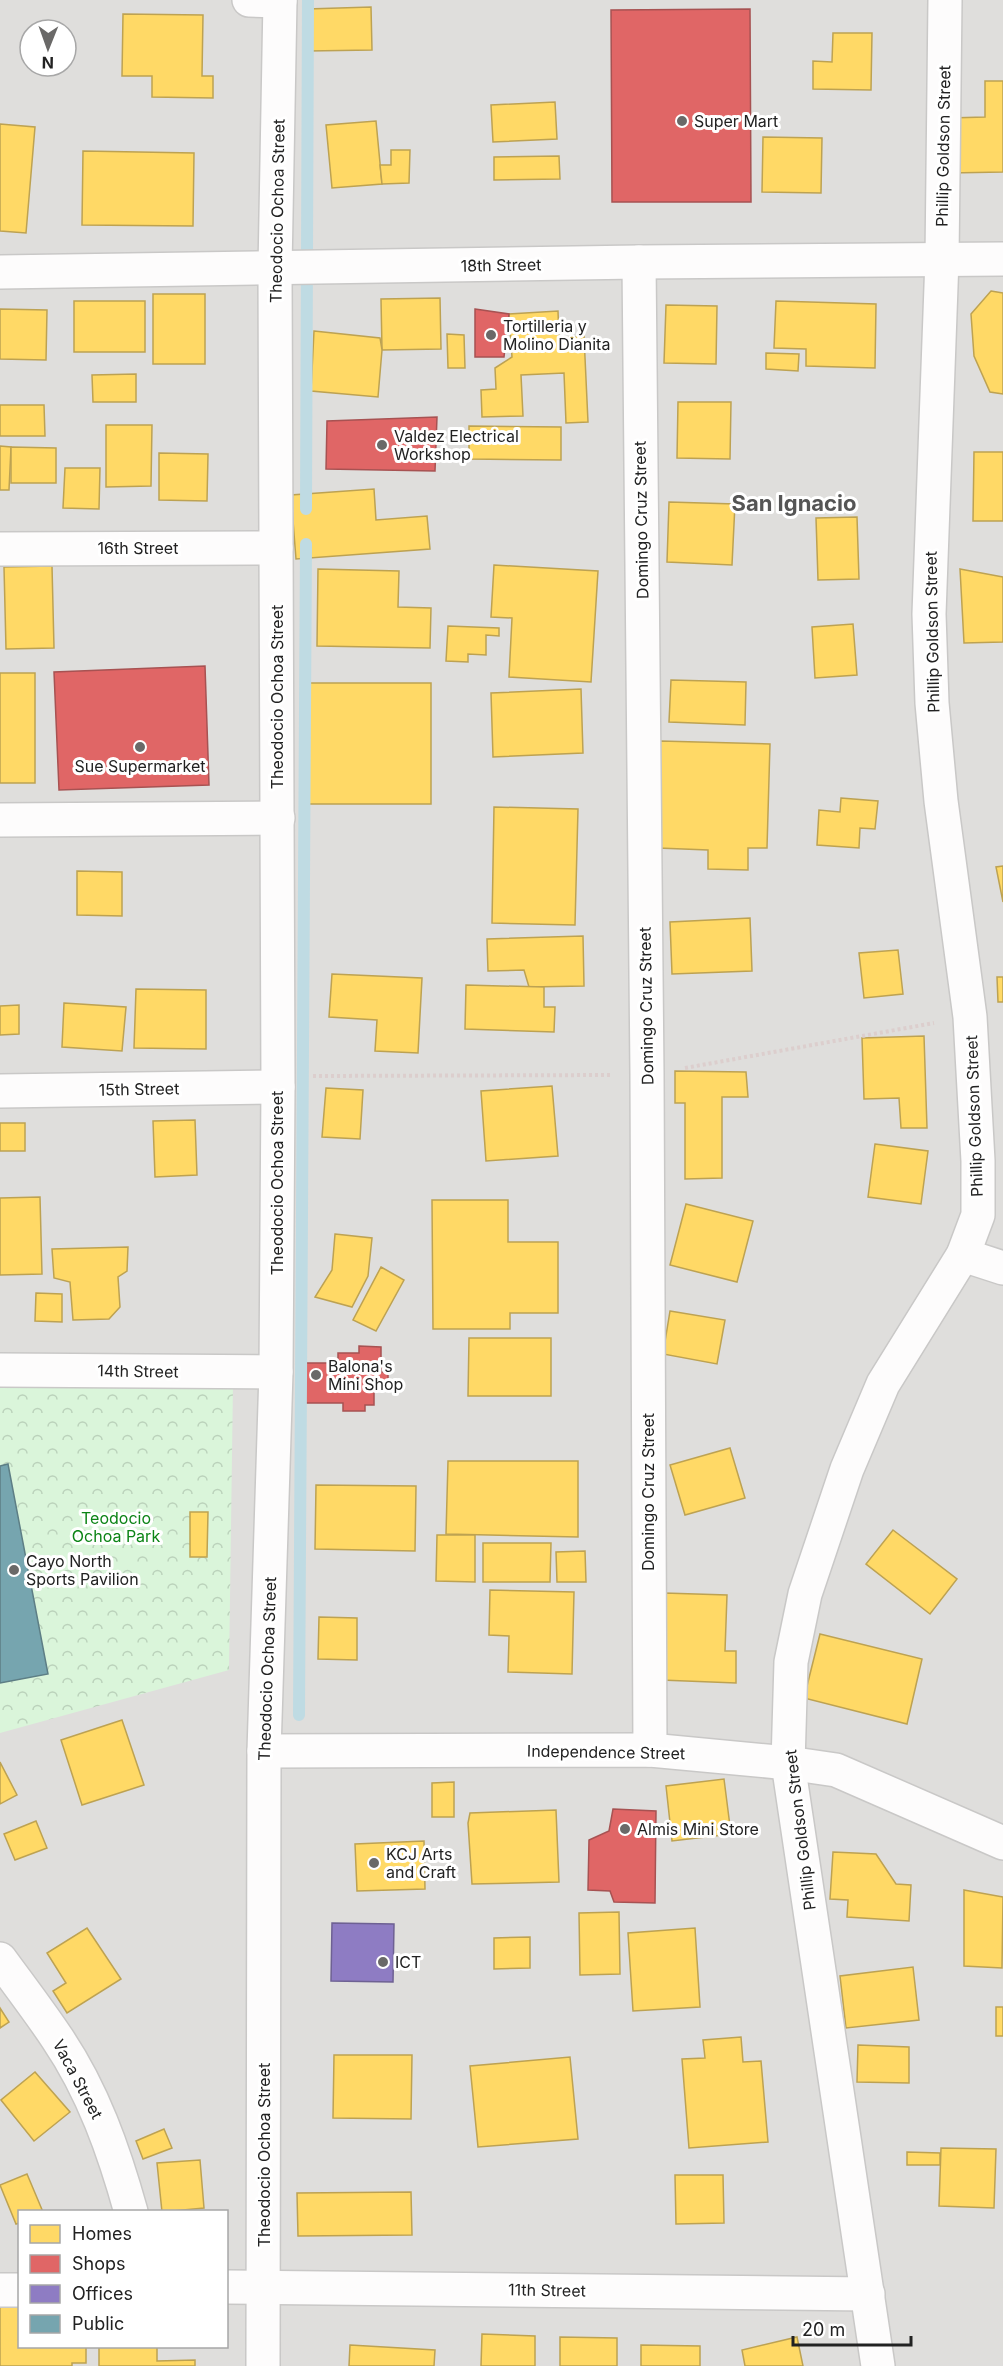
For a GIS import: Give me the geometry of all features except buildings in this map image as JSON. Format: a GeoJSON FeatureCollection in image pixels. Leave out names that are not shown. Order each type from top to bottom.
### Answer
{"type":"FeatureCollection","features":[{"type":"Feature","properties":{"kind":"street"},"geometry":{"type":"LineString","coordinates":[[249,0],[280,0]]}},
{"type":"Feature","properties":{"kind":"street","name":"Theodocio Ochoa Street"},"geometry":{"type":"LineString","coordinates":[[263,2366],[264,1751],[276,1372],[278,818],[276,269],[280,0]]}},
{"type":"Feature","properties":{"kind":"street","name":"Phillip Goldson Street"},"geometry":{"type":"LineString","coordinates":[[878,2366],[788,1763],[791,1662],[805,1594],[847,1469],[883,1384],[963,1255],[978,1215],[978,1161],[970,1017],[941,801],[932,703],[929,614],[942,259],[945,0]]}},
{"type":"Feature","properties":{"kind":"street","name":"18th Street"},"geometry":{"type":"LineString","coordinates":[[0,272],[1003,259]]}},
{"type":"Feature","properties":{"kind":"street","name":"Domingo Cruz Street"},"geometry":{"type":"LineString","coordinates":[[639,262],[647,1075],[650,1750]]}},
{"type":"Feature","properties":{"kind":"street","name":"16th Street"},"geometry":{"type":"LineString","coordinates":[[0,549],[276,548]]}},
{"type":"Feature","properties":{"kind":"street"},"geometry":{"type":"LineString","coordinates":[[0,820],[278,818]]}},
{"type":"Feature","properties":{"kind":"street","name":"15th Street"},"geometry":{"type":"LineString","coordinates":[[0,1091],[278,1087]]}},
{"type":"Feature","properties":{"kind":"street"},"geometry":{"type":"LineString","coordinates":[[963,1255],[1003,1268]]}},
{"type":"Feature","properties":{"kind":"street","name":"14th Street"},"geometry":{"type":"LineString","coordinates":[[0,1370],[276,1372]]}},
{"type":"Feature","properties":{"kind":"street","name":"Independence Street"},"geometry":{"type":"LineString","coordinates":[[264,1751],[650,1750],[788,1763],[836,1770],[1003,1842]]}},
{"type":"Feature","properties":{"kind":"street","name":"Vaca Street"},"geometry":{"type":"LineString","coordinates":[[0,1959],[58,2039],[93,2102],[115,2155],[131,2210]]}},
{"type":"Feature","properties":{"kind":"street","name":"11th Street"},"geometry":{"type":"LineString","coordinates":[[228,2287],[868,2294]]}},
{"type":"Feature","properties":{"kind":"street"},"geometry":{"type":"LineString","coordinates":[[0,2290],[18,2290]]}},
{"type":"Feature","properties":{"kind":"shaded area"},"geometry":{"type":"Polygon","coordinates":[[[0,0],[1003,0],[1003,2366],[0,2366],[0,0]]]}},
{"type":"Feature","properties":{"kind":"green space","name":"Teodocio Ochoa Park"},"geometry":{"type":"Polygon","coordinates":[[[0,1382],[233,1384],[229,1670],[0,1733],[0,1382]]]}},
{"type":"Feature","properties":{"kind":"waterway"},"geometry":{"type":"LineString","coordinates":[[306,509],[308,0]]}},
{"type":"Feature","properties":{"kind":"waterway"},"geometry":{"type":"LineString","coordinates":[[299,1715],[306,544]]}},
{"type":"Feature","properties":{"kind":"place","name":"Super Mart"},"geometry":{"type":"Point","coordinates":[682,121]}},
{"type":"Feature","properties":{"kind":"place","name":"Tortilleria y Molino Dianita"},"geometry":{"type":"Point","coordinates":[491,335]}},
{"type":"Feature","properties":{"kind":"place","name":"Valdez Electrical Workshop"},"geometry":{"type":"Point","coordinates":[382,445]}},
{"type":"Feature","properties":{"kind":"place","name":"Sue Supermarket"},"geometry":{"type":"Point","coordinates":[140,747]}},
{"type":"Feature","properties":{"kind":"place","name":"Balona's Mini Shop"},"geometry":{"type":"Point","coordinates":[316,1375]}},
{"type":"Feature","properties":{"kind":"place","name":"Cayo North Sports Pavilion"},"geometry":{"type":"Point","coordinates":[14,1570]}},
{"type":"Feature","properties":{"kind":"place","name":"Almis Mini Store"},"geometry":{"type":"Point","coordinates":[625,1829]}},
{"type":"Feature","properties":{"kind":"place","name":"KCJ Arts and Craft"},"geometry":{"type":"Point","coordinates":[374,1863]}},
{"type":"Feature","properties":{"kind":"place","name":"ICT"},"geometry":{"type":"Point","coordinates":[383,1962]}},
{"type":"Feature","properties":{"kind":"district","name":"San Ignacio"},"geometry":{"type":"Point","coordinates":[794,503]}}]}
